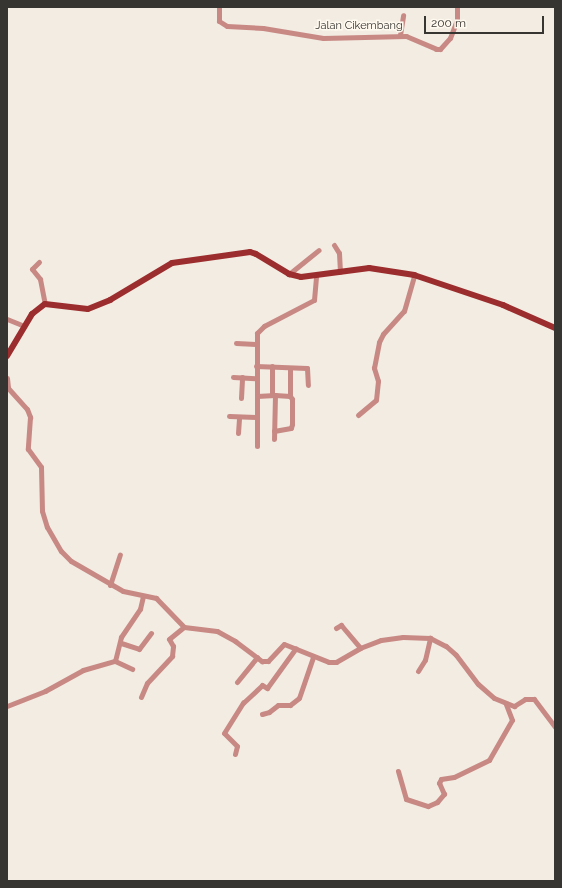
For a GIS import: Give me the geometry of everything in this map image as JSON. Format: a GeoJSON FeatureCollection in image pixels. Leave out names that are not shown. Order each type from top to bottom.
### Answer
{"type":"FeatureCollection","features":[{"type":"Feature","properties":{"kind":"main road"},"geometry":{"type":"LineString","coordinates":[[7,356],[24,326],[38,308],[45,304],[88,309],[110,300],[172,263],[250,252],[256,254],[289,274],[301,277],[374,268],[414,274],[503,305],[555,328]]}},
{"type":"Feature","properties":{"kind":"street","name":"Jalan Cikembang"},"geometry":{"type":"LineString","coordinates":[[219,7],[219,21],[227,26],[263,28],[323,38],[400,35],[420,41],[432,49],[440,49],[450,38],[455,28],[457,7]]}},
{"type":"Feature","properties":{"kind":"street"},"geometry":{"type":"LineString","coordinates":[[400,35],[403,15]]}},
{"type":"Feature","properties":{"kind":"street"},"geometry":{"type":"LineString","coordinates":[[334,245],[339,253],[340,272]]}},
{"type":"Feature","properties":{"kind":"street"},"geometry":{"type":"LineString","coordinates":[[289,274],[319,250]]}},
{"type":"Feature","properties":{"kind":"street"},"geometry":{"type":"LineString","coordinates":[[39,262],[32,269],[40,279],[45,304]]}},
{"type":"Feature","properties":{"kind":"street"},"geometry":{"type":"LineString","coordinates":[[358,415],[376,400],[378,381],[374,368],[379,342],[405,309],[414,274]]}},
{"type":"Feature","properties":{"kind":"street"},"geometry":{"type":"LineString","coordinates":[[256,446],[256,344],[259,329],[314,300],[316,296],[316,275]]}},
{"type":"Feature","properties":{"kind":"street"},"geometry":{"type":"LineString","coordinates":[[7,320],[24,326]]}},
{"type":"Feature","properties":{"kind":"street"},"geometry":{"type":"LineString","coordinates":[[236,343],[256,344]]}},
{"type":"Feature","properties":{"kind":"street"},"geometry":{"type":"LineString","coordinates":[[256,366],[307,368],[308,385]]}},
{"type":"Feature","properties":{"kind":"street"},"geometry":{"type":"LineString","coordinates":[[272,366],[274,439]]}},
{"type":"Feature","properties":{"kind":"street"},"geometry":{"type":"LineString","coordinates":[[274,431],[292,427],[290,368]]}},
{"type":"Feature","properties":{"kind":"street"},"geometry":{"type":"LineString","coordinates":[[232,377],[256,378]]}},
{"type":"Feature","properties":{"kind":"street"},"geometry":{"type":"LineString","coordinates":[[241,398],[242,377]]}},
{"type":"Feature","properties":{"kind":"street"},"geometry":{"type":"LineString","coordinates":[[7,378],[8,388],[28,409],[30,417],[28,449],[41,467],[42,512],[47,527],[61,551],[71,561],[110,585],[143,596],[156,598],[164,604],[184,627],[217,631],[235,641],[257,657],[268,661],[284,644],[296,648],[313,657],[336,662],[360,648],[389,639],[430,638],[446,646],[486,692],[506,704],[514,706],[525,699],[534,699],[555,727]]}},
{"type":"Feature","properties":{"kind":"street"},"geometry":{"type":"LineString","coordinates":[[257,396],[290,396]]}},
{"type":"Feature","properties":{"kind":"street"},"geometry":{"type":"LineString","coordinates":[[229,416],[257,417]]}},
{"type":"Feature","properties":{"kind":"street"},"geometry":{"type":"LineString","coordinates":[[238,433],[239,417]]}},
{"type":"Feature","properties":{"kind":"street"},"geometry":{"type":"LineString","coordinates":[[110,585],[120,555]]}},
{"type":"Feature","properties":{"kind":"street"},"geometry":{"type":"LineString","coordinates":[[115,661],[125,631],[140,609],[143,596]]}},
{"type":"Feature","properties":{"kind":"street"},"geometry":{"type":"LineString","coordinates":[[336,628],[341,625],[360,648]]}},
{"type":"Feature","properties":{"kind":"street"},"geometry":{"type":"LineString","coordinates":[[141,697],[147,683],[172,656],[173,646],[169,639],[184,627]]}},
{"type":"Feature","properties":{"kind":"street"},"geometry":{"type":"LineString","coordinates":[[121,643],[139,649],[151,633]]}},
{"type":"Feature","properties":{"kind":"street"},"geometry":{"type":"LineString","coordinates":[[418,671],[425,660],[430,638]]}},
{"type":"Feature","properties":{"kind":"street"},"geometry":{"type":"LineString","coordinates":[[235,754],[237,746],[224,733],[243,703],[262,685],[267,688],[296,648]]}},
{"type":"Feature","properties":{"kind":"street"},"geometry":{"type":"LineString","coordinates":[[237,682],[257,657]]}},
{"type":"Feature","properties":{"kind":"street"},"geometry":{"type":"LineString","coordinates":[[262,714],[269,712],[278,705],[290,705],[299,698],[313,657]]}},
{"type":"Feature","properties":{"kind":"street"},"geometry":{"type":"LineString","coordinates":[[7,706],[45,691],[84,670],[115,661],[132,669]]}},
{"type":"Feature","properties":{"kind":"street"},"geometry":{"type":"LineString","coordinates":[[398,771],[406,799],[428,806],[437,802],[444,794],[439,783],[441,780],[454,777],[489,760],[512,720],[506,704]]}}]}
